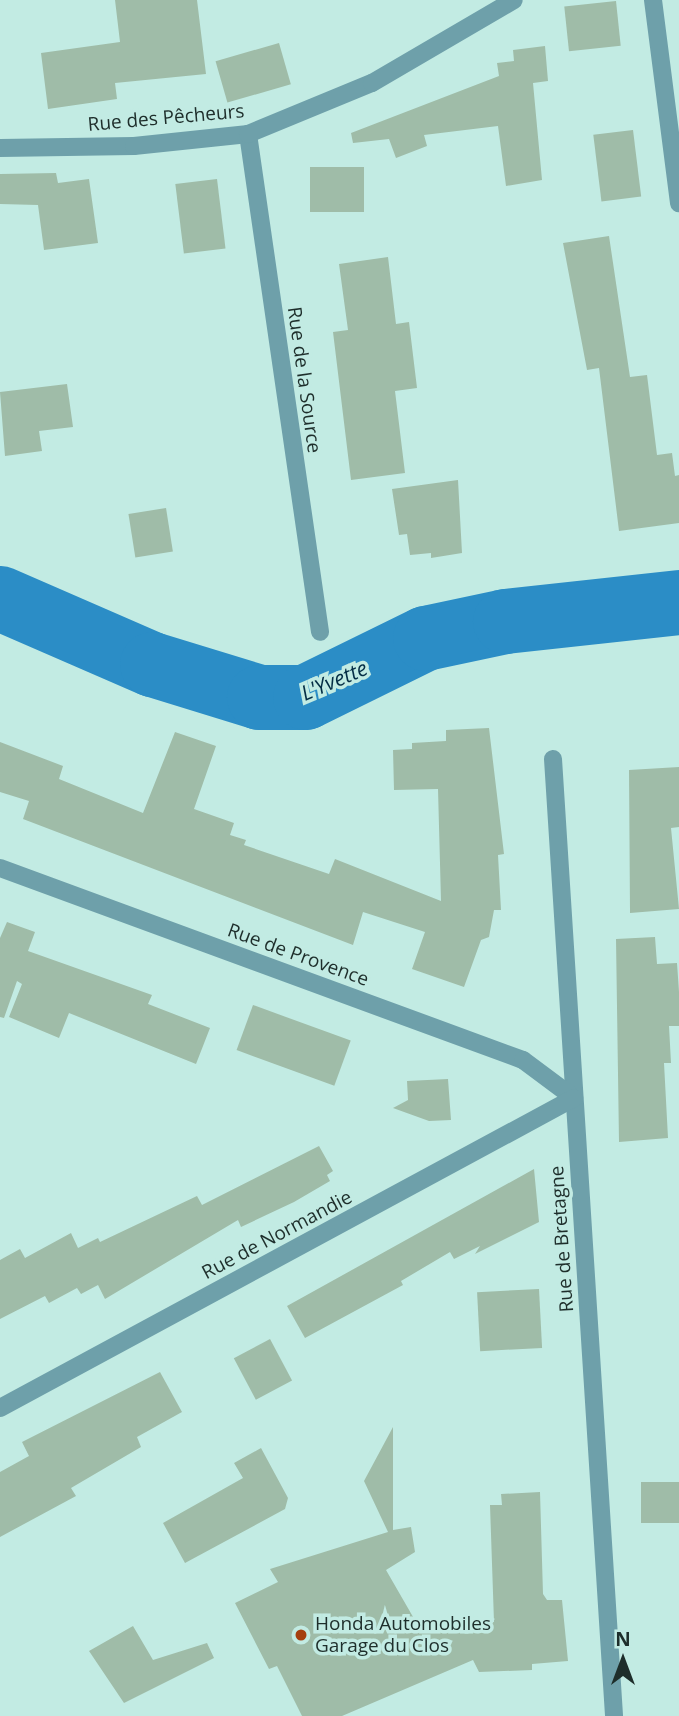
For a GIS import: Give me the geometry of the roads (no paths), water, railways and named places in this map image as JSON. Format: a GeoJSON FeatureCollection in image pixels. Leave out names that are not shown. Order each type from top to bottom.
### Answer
{"type":"FeatureCollection","features":[{"type":"Feature","properties":{"kind":"street","name":"Rue des Pêcheurs"},"geometry":{"type":"LineString","coordinates":[[0,148],[134,146],[248,134],[372,83],[514,0]]}},
{"type":"Feature","properties":{"kind":"street"},"geometry":{"type":"LineString","coordinates":[[653,0],[679,203]]}},
{"type":"Feature","properties":{"kind":"street","name":"Rue de la Source"},"geometry":{"type":"LineString","coordinates":[[248,134],[320,632]]}},
{"type":"Feature","properties":{"kind":"street","name":"Rue de Bretagne"},"geometry":{"type":"LineString","coordinates":[[553,759],[614,1716]]}},
{"type":"Feature","properties":{"kind":"street","name":"Rue de Provence"},"geometry":{"type":"LineString","coordinates":[[0,868],[523,1060],[574,1098]]}},
{"type":"Feature","properties":{"kind":"street","name":"Rue de Normandie"},"geometry":{"type":"LineString","coordinates":[[0,1408],[574,1098]]}},
{"type":"Feature","properties":{"kind":"waterway","name":"L'Yvette"},"geometry":{"type":"LineString","coordinates":[[0,598],[152,664],[259,697],[305,697],[425,638],[505,621],[679,602]]}},
{"type":"Feature","properties":{"kind":"place","name":"Honda Automobiles Garage du Clos"},"geometry":{"type":"Point","coordinates":[301,1635]}}]}
